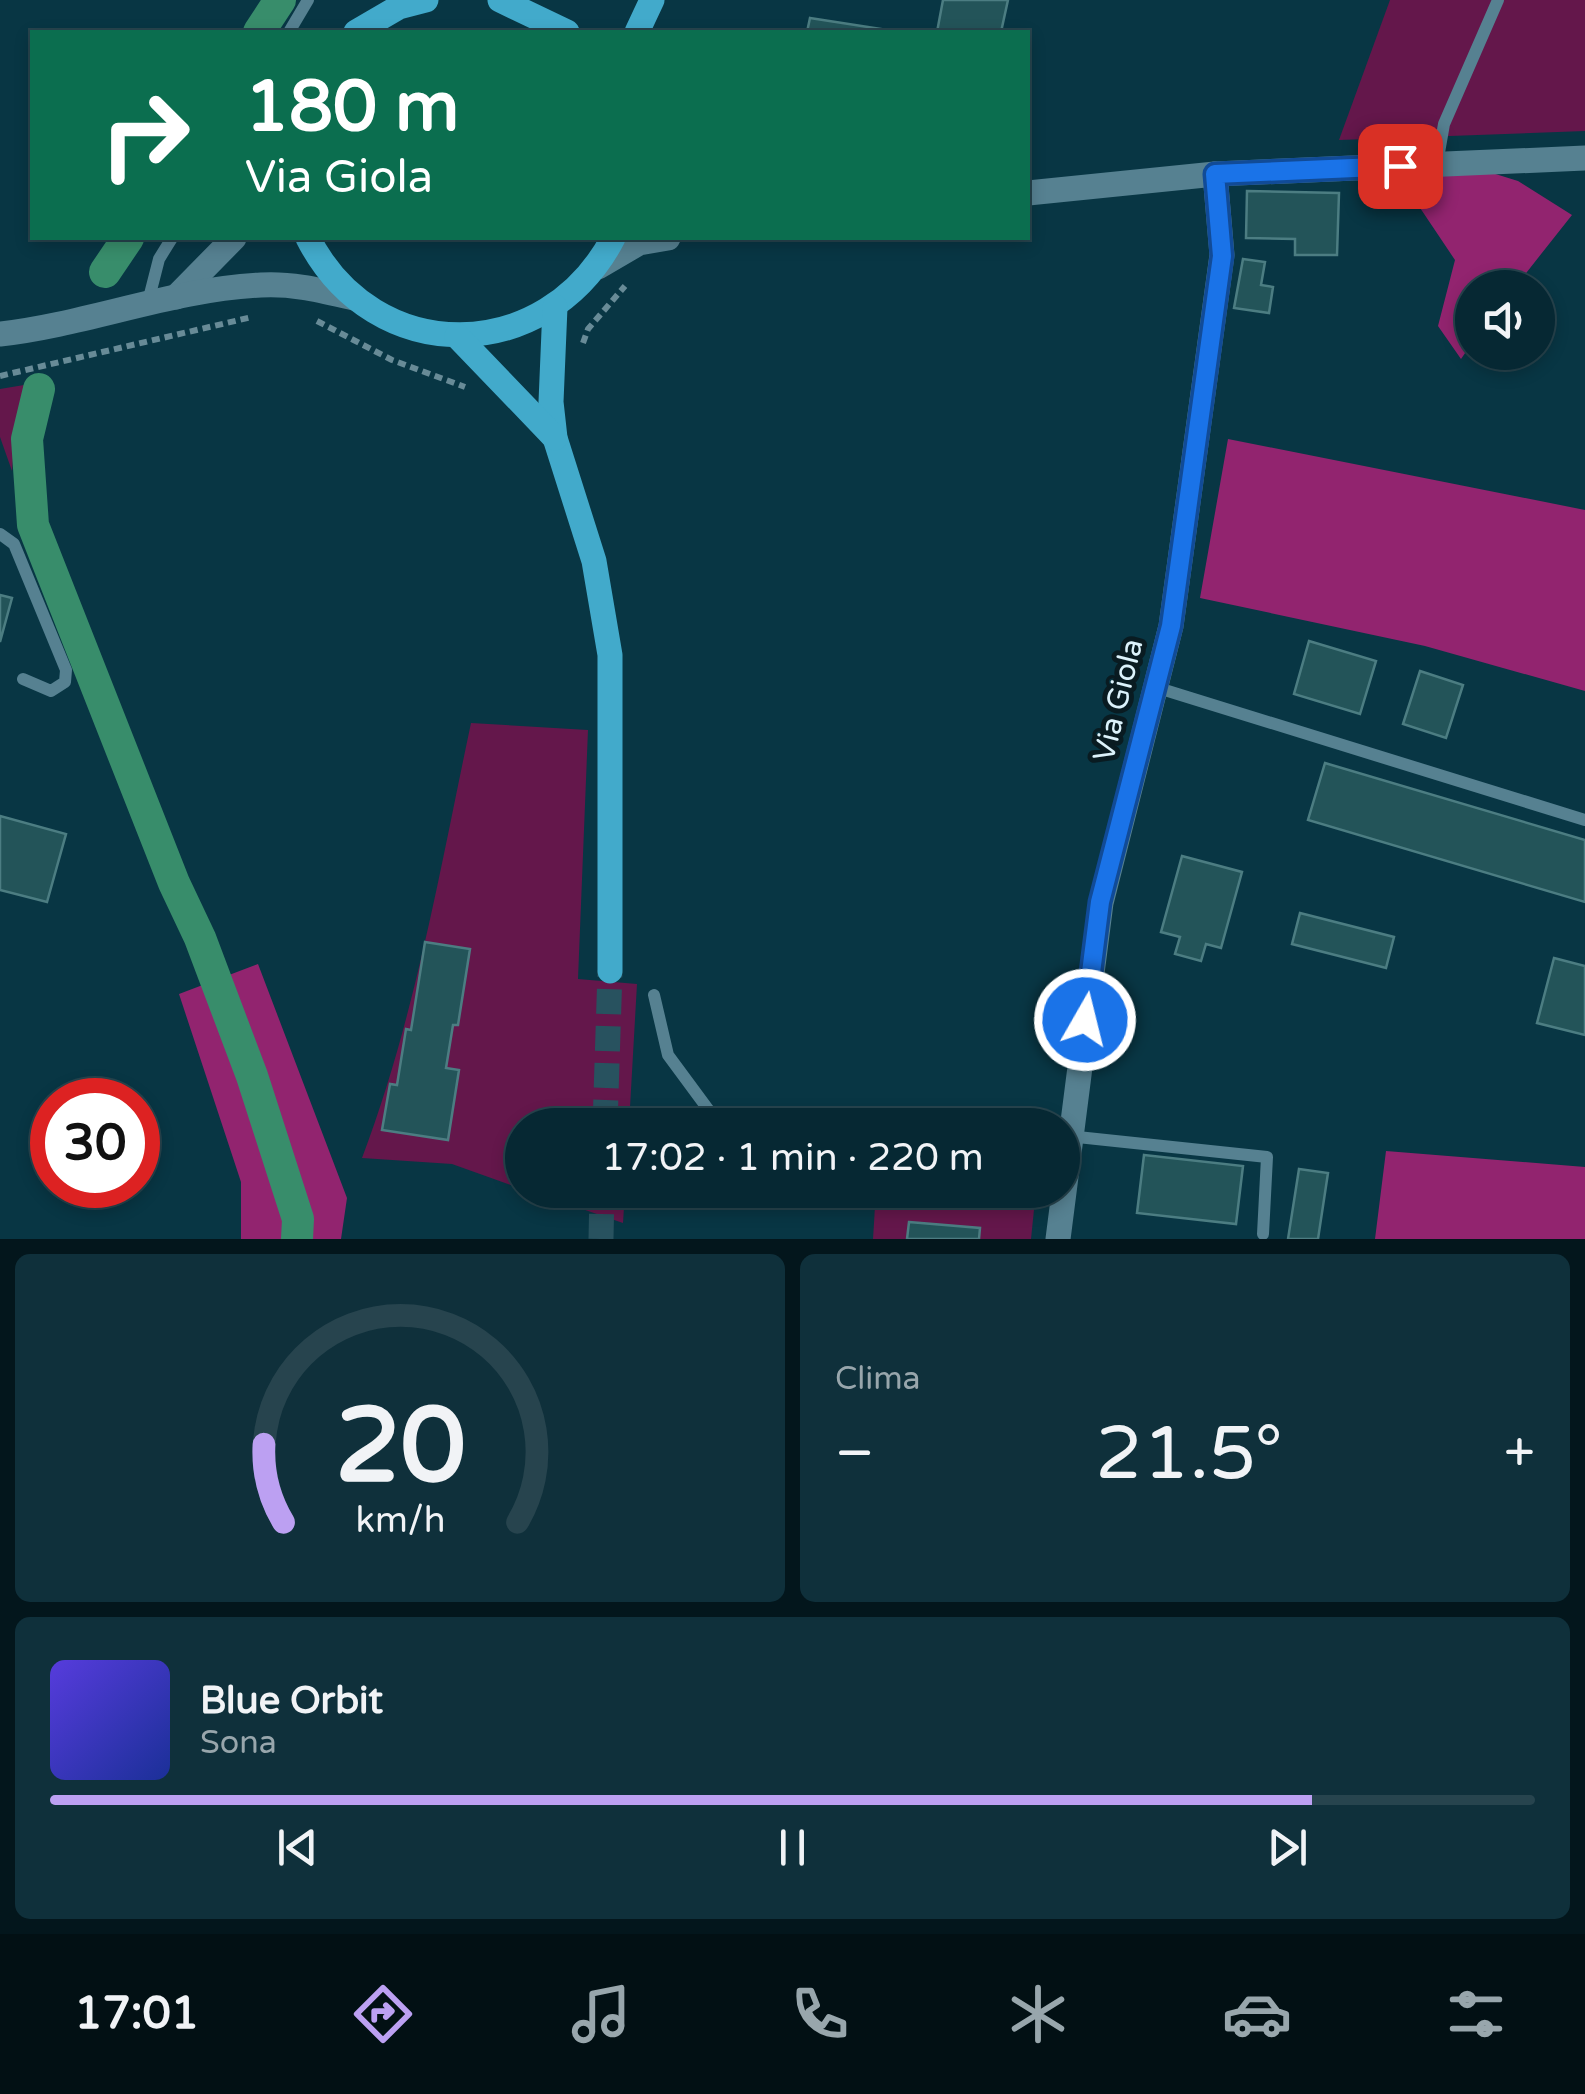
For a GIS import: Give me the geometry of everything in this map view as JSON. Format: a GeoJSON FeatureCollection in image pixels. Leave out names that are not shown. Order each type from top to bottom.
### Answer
{"type":"FeatureCollection","features":[{"type":"Feature","properties":{"kind":"main road"},"geometry":{"type":"LineString","coordinates":[[358,30],[399,7],[426,0]]}},
{"type":"Feature","properties":{"kind":"main road"},"geometry":{"type":"LineString","coordinates":[[638,30],[652,0]]}},
{"type":"Feature","properties":{"kind":"main road"},"geometry":{"type":"LineString","coordinates":[[509,1],[563,30]]}},
{"type":"Feature","properties":{"kind":"main road"},"geometry":{"type":"LineString","coordinates":[[309,240],[321,264],[354,298],[385,318],[420,331],[456,336],[508,329],[555,307],[598,266],[612,240]]}},
{"type":"Feature","properties":{"kind":"main road"},"geometry":{"type":"LineString","coordinates":[[555,307],[551,402],[555,438],[594,561],[610,654],[610,971]]}},
{"type":"Feature","properties":{"kind":"main road"},"geometry":{"type":"LineString","coordinates":[[456,336],[555,438]]}},
{"type":"Feature","properties":{"kind":"street"},"geometry":{"type":"LineString","coordinates":[[358,30],[376,0]]}},
{"type":"Feature","properties":{"kind":"street"},"geometry":{"type":"LineString","coordinates":[[1030,193],[1215,174],[1585,158]]}},
{"type":"Feature","properties":{"kind":"street","name":"Via Giola"},"geometry":{"type":"LineString","coordinates":[[1070,1108],[1100,902],[1171,626],[1222,256],[1215,174]]}},
{"type":"Feature","properties":{"kind":"street"},"geometry":{"type":"LineString","coordinates":[[176,297],[232,240]]}},
{"type":"Feature","properties":{"kind":"street"},"geometry":{"type":"LineString","coordinates":[[598,266],[638,243],[656,240]]}},
{"type":"Feature","properties":{"kind":"street"},"geometry":{"type":"LineString","coordinates":[[0,334],[36,330],[176,297],[261,285],[309,288],[354,298]]}},
{"type":"Feature","properties":{"kind":"street","name":"Via Giola"},"geometry":{"type":"LineString","coordinates":[[1058,1239],[1060,1208]]}},
{"type":"Feature","properties":{"kind":"lane"},"geometry":{"type":"LineString","coordinates":[[291,30],[308,0]]}},
{"type":"Feature","properties":{"kind":"lane"},"geometry":{"type":"LineString","coordinates":[[1437,164],[1444,124],[1498,0]]}},
{"type":"Feature","properties":{"kind":"lane"},"geometry":{"type":"LineString","coordinates":[[147,304],[160,260],[171,240]]}},
{"type":"Feature","properties":{"kind":"lane"},"geometry":{"type":"LineString","coordinates":[[0,534],[14,544],[66,670],[65,682],[51,691],[22,679]]}},
{"type":"Feature","properties":{"kind":"lane"},"geometry":{"type":"LineString","coordinates":[[1155,687],[1585,820]]}},
{"type":"Feature","properties":{"kind":"lane"},"geometry":{"type":"LineString","coordinates":[[654,995],[668,1055],[707,1108]]}},
{"type":"Feature","properties":{"kind":"lane"},"geometry":{"type":"LineString","coordinates":[[1080,1137],[1267,1157],[1262,1234]]}},
{"type":"Feature","properties":{"kind":"path"},"geometry":{"type":"LineString","coordinates":[[581,349],[588,329],[607,305],[639,276]]}},
{"type":"Feature","properties":{"kind":"path"},"geometry":{"type":"LineString","coordinates":[[0,376],[258,316]]}},
{"type":"Feature","properties":{"kind":"path"},"geometry":{"type":"LineString","coordinates":[[307,316],[376,353],[457,382],[475,393]]}},
{"type":"Feature","properties":{"kind":"shaded area"},"geometry":{"type":"Polygon","coordinates":[[[1390,0],[1585,0],[1585,131],[1339,140],[1390,0]]]}},
{"type":"Feature","properties":{"kind":"shaded area"},"geometry":{"type":"Polygon","coordinates":[[[1489,172],[1518,181],[1572,215],[1528,270],[1455,270],[1455,350],[1438,326],[1455,260],[1400,178],[1489,172]]]}},
{"type":"Feature","properties":{"kind":"shaded area"},"geometry":{"type":"Polygon","coordinates":[[[30,384],[16,420],[12,471],[0,437],[0,389],[30,384]]]}},
{"type":"Feature","properties":{"kind":"shaded area"},"geometry":{"type":"Polygon","coordinates":[[[1228,439],[1585,510],[1585,691],[1425,646],[1200,598],[1228,439]]]}},
{"type":"Feature","properties":{"kind":"shaded area"},"geometry":{"type":"Polygon","coordinates":[[[471,723],[588,730],[578,979],[637,984],[630,1108],[505,1108],[505,1183],[452,1164],[362,1158],[397,1052],[437,888],[471,723]]]}},
{"type":"Feature","properties":{"kind":"shaded area"},"geometry":{"type":"Polygon","coordinates":[[[258,964],[347,1198],[341,1239],[241,1239],[241,1182],[179,994],[258,964]]]}},
{"type":"Feature","properties":{"kind":"shaded area"},"geometry":{"type":"Polygon","coordinates":[[[1386,1151],[1585,1167],[1585,1239],[1375,1239],[1386,1151]]]}},
{"type":"Feature","properties":{"kind":"shaded area"},"geometry":{"type":"Polygon","coordinates":[[[579,1208],[624,1208],[623,1223],[579,1208]]]}},
{"type":"Feature","properties":{"kind":"shaded area"},"geometry":{"type":"Polygon","coordinates":[[[875,1208],[1034,1208],[1031,1239],[873,1239],[875,1208]]]}},
{"type":"Feature","properties":{"kind":"building"},"geometry":{"type":"Polygon","coordinates":[[[943,0],[1008,0],[1001,30],[937,30],[943,0]]]}},
{"type":"Feature","properties":{"kind":"building"},"geometry":{"type":"Polygon","coordinates":[[[810,18],[881,29],[881,30],[807,30],[810,18]]]}},
{"type":"Feature","properties":{"kind":"building"},"geometry":{"type":"Polygon","coordinates":[[[1247,191],[1339,193],[1337,255],[1295,255],[1295,239],[1246,238],[1247,191]]]}},
{"type":"Feature","properties":{"kind":"building"},"geometry":{"type":"Polygon","coordinates":[[[1243,259],[1265,262],[1261,285],[1273,287],[1269,313],[1234,308],[1243,259]]]}},
{"type":"Feature","properties":{"kind":"building"},"geometry":{"type":"Polygon","coordinates":[[[0,595],[12,598],[0,642],[0,595]]]}},
{"type":"Feature","properties":{"kind":"building"},"geometry":{"type":"Polygon","coordinates":[[[1309,641],[1376,661],[1360,714],[1294,694],[1309,641]]]}},
{"type":"Feature","properties":{"kind":"building"},"geometry":{"type":"Polygon","coordinates":[[[1420,671],[1463,685],[1446,738],[1403,724],[1420,671]]]}},
{"type":"Feature","properties":{"kind":"building"},"geometry":{"type":"Polygon","coordinates":[[[1325,763],[1585,840],[1585,902],[1308,820],[1325,763]]]}},
{"type":"Feature","properties":{"kind":"building"},"geometry":{"type":"Polygon","coordinates":[[[0,816],[66,834],[47,902],[0,890],[0,816]]]}},
{"type":"Feature","properties":{"kind":"building"},"geometry":{"type":"Polygon","coordinates":[[[1182,856],[1242,872],[1221,948],[1206,944],[1201,961],[1175,954],[1180,937],[1161,932],[1182,856]]]}},
{"type":"Feature","properties":{"kind":"building"},"geometry":{"type":"Polygon","coordinates":[[[1300,913],[1394,937],[1386,968],[1292,944],[1300,913]]]}},
{"type":"Feature","properties":{"kind":"building"},"geometry":{"type":"Polygon","coordinates":[[[425,942],[470,949],[458,1025],[453,1025],[446,1068],[459,1070],[448,1140],[382,1130],[390,1084],[397,1085],[406,1029],[411,1030],[425,942]]]}},
{"type":"Feature","properties":{"kind":"building"},"geometry":{"type":"Polygon","coordinates":[[[1554,958],[1585,966],[1585,1035],[1537,1023],[1554,958]]]}},
{"type":"Feature","properties":{"kind":"building"},"geometry":{"type":"Polygon","coordinates":[[[1144,1155],[1243,1166],[1236,1224],[1137,1213],[1144,1155]]]}},
{"type":"Feature","properties":{"kind":"building"},"geometry":{"type":"Polygon","coordinates":[[[1299,1169],[1328,1173],[1318,1239],[1288,1239],[1299,1169]]]}},
{"type":"Feature","properties":{"kind":"building"},"geometry":{"type":"Polygon","coordinates":[[[909,1222],[980,1228],[979,1239],[907,1239],[909,1222]]]}},
{"type":"Feature","properties":{"kind":"waterway"},"geometry":{"type":"LineString","coordinates":[[260,30],[280,0]]}},
{"type":"Feature","properties":{"kind":"waterway"},"geometry":{"type":"LineString","coordinates":[[105,272],[127,240]]}},
{"type":"Feature","properties":{"kind":"waterway"},"geometry":{"type":"LineString","coordinates":[[39,389],[27,439],[33,525],[252,1076],[298,1219],[297,1239]]}},
{"type":"Feature","properties":{"kind":"tunnel"},"geometry":{"type":"LineString","coordinates":[[606,1108],[610,971]]}},
{"type":"Feature","properties":{"kind":"tunnel"},"geometry":{"type":"LineString","coordinates":[[601,1239],[602,1208]]}},
{"type":"Feature","properties":{"kind":"route"},"geometry":{"type":"LineString","coordinates":[[1085,1020],[1100,902],[1171,626],[1222,256],[1215,174],[1400,166]]}}]}
